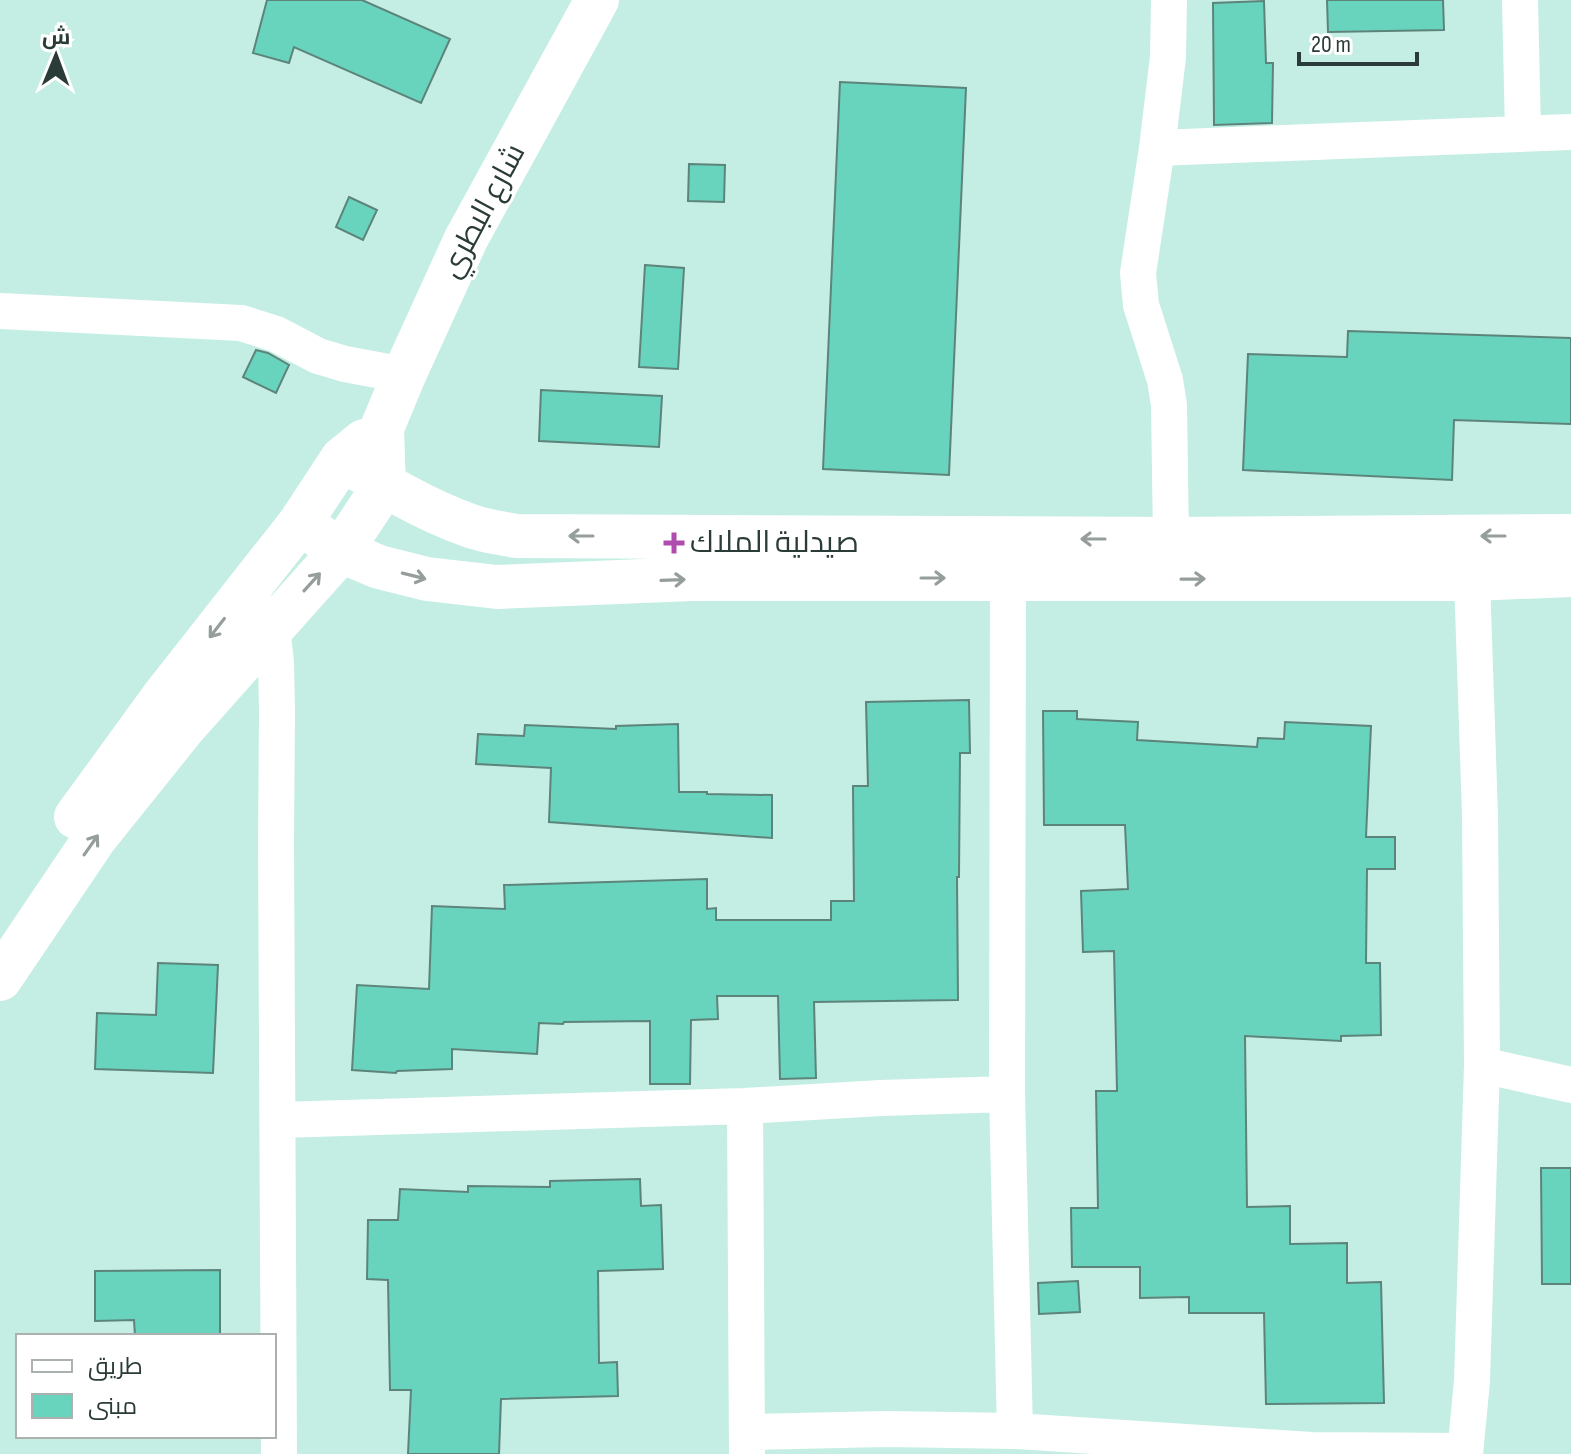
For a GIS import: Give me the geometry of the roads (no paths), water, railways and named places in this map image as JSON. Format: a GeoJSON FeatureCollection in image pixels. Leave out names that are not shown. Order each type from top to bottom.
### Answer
{"type":"FeatureCollection","features":[{"type":"Feature","properties":{"kind":"main road","name":"شارع البطري"},"geometry":{"type":"LineString","coordinates":[[382,428],[466,239],[597,0]]}},
{"type":"Feature","properties":{"kind":"main road"},"geometry":{"type":"LineString","coordinates":[[0,932],[77,816],[164,696],[300,523],[342,459],[382,428]]}},
{"type":"Feature","properties":{"kind":"main road"},"geometry":{"type":"LineString","coordinates":[[0,979],[95,838],[184,727],[341,551],[384,486],[382,428]]}},
{"type":"Feature","properties":{"kind":"main road"},"geometry":{"type":"LineString","coordinates":[[342,459],[384,486],[424,506],[470,526],[516,536],[1171,539],[1571,536]]}},
{"type":"Feature","properties":{"kind":"main road"},"geometry":{"type":"LineString","coordinates":[[300,523],[341,551],[379,567],[427,579],[497,587],[692,579],[1472,579],[1571,575]]}},
{"type":"Feature","properties":{"kind":"street"},"geometry":{"type":"LineString","coordinates":[[1169,0],[1168,57],[1138,273],[1141,305],[1165,380],[1169,405],[1171,539]]}},
{"type":"Feature","properties":{"kind":"street"},"geometry":{"type":"LineString","coordinates":[[1520,0],[1523,133]]}},
{"type":"Feature","properties":{"kind":"street"},"geometry":{"type":"LineString","coordinates":[[1157,148],[1571,132]]}},
{"type":"Feature","properties":{"kind":"street"},"geometry":{"type":"LineString","coordinates":[[0,311],[241,323],[276,334],[318,356],[404,375]]}},
{"type":"Feature","properties":{"kind":"street"},"geometry":{"type":"LineString","coordinates":[[1008,579],[1007,1094],[1015,1431]]}},
{"type":"Feature","properties":{"kind":"street"},"geometry":{"type":"LineString","coordinates":[[745,1106],[747,1443],[886,1429],[1015,1431],[1311,1450],[1465,1452],[1472,1381],[1482,1065],[1480,815],[1472,579]]}},
{"type":"Feature","properties":{"kind":"street"},"geometry":{"type":"LineString","coordinates":[[248,589],[272,627],[276,662],[279,1454]]}},
{"type":"Feature","properties":{"kind":"street"},"geometry":{"type":"LineString","coordinates":[[1482,1065],[1571,1085]]}},
{"type":"Feature","properties":{"kind":"street"},"geometry":{"type":"LineString","coordinates":[[279,1120],[745,1106],[1007,1094]]}},
{"type":"Feature","properties":{"kind":"place","name":"صيدلية الملاك"},"geometry":{"type":"Point","coordinates":[674,543]}}]}
